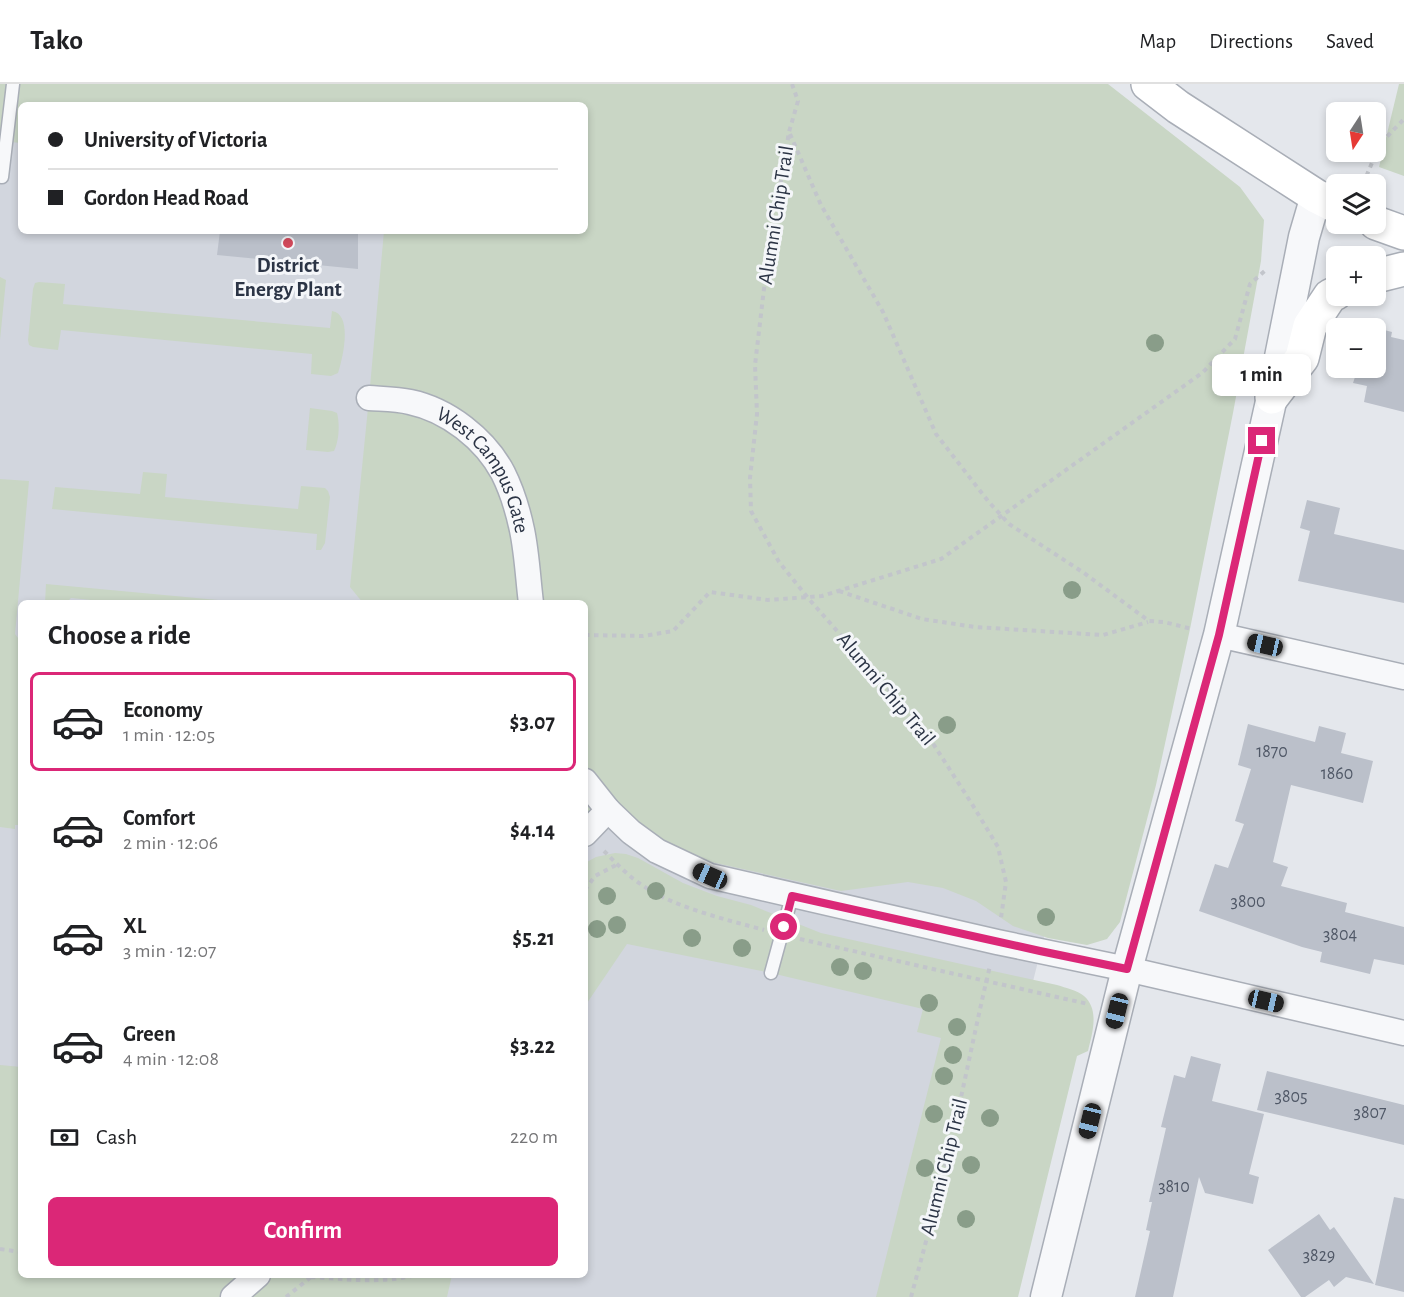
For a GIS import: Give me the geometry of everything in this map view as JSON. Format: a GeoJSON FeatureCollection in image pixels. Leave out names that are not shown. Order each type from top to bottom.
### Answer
{"type":"FeatureCollection","features":[{"type":"Feature","properties":{"kind":"main road"},"geometry":{"type":"LineString","coordinates":[[1148,84],[1178,107],[1326,201]]}},
{"type":"Feature","properties":{"kind":"main road"},"geometry":{"type":"LineString","coordinates":[[1386,227],[1404,233]]}},
{"type":"Feature","properties":{"kind":"main road"},"geometry":{"type":"LineString","coordinates":[[1386,274],[1404,269]]}},
{"type":"Feature","properties":{"kind":"main road"},"geometry":{"type":"LineString","coordinates":[[1272,397],[1302,358],[1310,326],[1326,302]]}},
{"type":"Feature","properties":{"kind":"street"},"geometry":{"type":"LineString","coordinates":[[1046,1297],[1127,969],[1219,635],[1272,397],[1304,237],[1326,201]]}},
{"type":"Feature","properties":{"kind":"street","name":"West Campus Gate"},"geometry":{"type":"LineString","coordinates":[[369,398],[411,402],[434,410],[473,435],[489,452],[511,492],[522,530],[531,600]]}},
{"type":"Feature","properties":{"kind":"street"},"geometry":{"type":"LineString","coordinates":[[1219,635],[1404,677]]}},
{"type":"Feature","properties":{"kind":"street"},"geometry":{"type":"LineString","coordinates":[[588,785],[608,810],[631,832],[657,851],[710,876],[997,942],[1127,969],[1404,1034]]}},
{"type":"Feature","properties":{"kind":"street"},"geometry":{"type":"LineString","coordinates":[[588,831],[608,810]]}},
{"type":"Feature","properties":{"kind":"street"},"geometry":{"type":"LineString","coordinates":[[233,1297],[255,1278]]}},
{"type":"Feature","properties":{"kind":"lane"},"geometry":{"type":"LineString","coordinates":[[2,177],[13,84]]}},
{"type":"Feature","properties":{"kind":"lane"},"geometry":{"type":"LineString","coordinates":[[771,973],[792,896]]}},
{"type":"Feature","properties":{"kind":"path","name":"Alumni Chip Trail"},"geometry":{"type":"LineString","coordinates":[[792,84],[798,100],[789,132],[766,272],[755,365],[757,414],[750,478],[751,511],[779,562],[923,728],[998,847],[1006,882],[1004,908],[997,942],[911,1297]]}},
{"type":"Feature","properties":{"kind":"path"},"geometry":{"type":"LineString","coordinates":[[1367,174],[1380,144],[1404,118]]}},
{"type":"Feature","properties":{"kind":"path"},"geometry":{"type":"LineString","coordinates":[[789,132],[821,205],[883,312],[936,434],[988,501],[1009,524],[1084,573],[1149,621]]}},
{"type":"Feature","properties":{"kind":"path"},"geometry":{"type":"LineString","coordinates":[[588,635],[643,636],[673,632],[711,592],[768,600],[822,596],[941,559],[1202,373],[1235,339],[1250,284],[1268,268]]}},
{"type":"Feature","properties":{"kind":"path"},"geometry":{"type":"LineString","coordinates":[[838,591],[921,619],[975,627],[1103,635],[1149,621],[1164,622],[1219,635]]}},
{"type":"Feature","properties":{"kind":"path"},"geometry":{"type":"LineString","coordinates":[[588,835],[642,886],[673,902],[721,918],[781,935],[1117,1011]]}},
{"type":"Feature","properties":{"kind":"path"},"geometry":{"type":"LineString","coordinates":[[588,886],[595,876],[618,864]]}},
{"type":"Feature","properties":{"kind":"path"},"geometry":{"type":"LineString","coordinates":[[0,1250],[18,1252]]}},
{"type":"Feature","properties":{"kind":"path"},"geometry":{"type":"LineString","coordinates":[[286,1297],[310,1278]]}},
{"type":"Feature","properties":{"kind":"path"},"geometry":{"type":"LineString","coordinates":[[336,1278],[372,1281],[404,1278]]}},
{"type":"Feature","properties":{"kind":"shaded area"},"geometry":{"type":"Polygon","coordinates":[[[0,84],[990,84],[1141,550],[954,1297],[0,1297],[0,84]]]}},
{"type":"Feature","properties":{"kind":"green space"},"geometry":{"type":"Polygon","coordinates":[[[0,84],[1108,84],[1240,187],[1264,220],[1261,261],[1190,629],[1156,785],[1120,922],[1107,939],[1087,945],[1048,938],[1013,926],[976,901],[943,888],[908,882],[841,891],[702,860],[654,835],[626,815],[588,813],[588,600],[361,600],[350,587],[384,234],[588,234],[588,102],[18,102],[18,143],[0,141],[0,84]]]}},
{"type":"Feature","properties":{"kind":"green space"},"geometry":{"type":"Polygon","coordinates":[[[1399,84],[1404,84],[1404,176],[1379,167],[1380,162],[1386,162],[1386,138],[1399,84]]]}},
{"type":"Feature","properties":{"kind":"green space"},"geometry":{"type":"Polygon","coordinates":[[[0,277],[6,280],[0,340],[0,277]]]}},
{"type":"Feature","properties":{"kind":"green space"},"geometry":{"type":"Polygon","coordinates":[[[35,283],[65,284],[63,304],[330,328],[332,311],[342,320],[345,338],[338,373],[331,376],[311,374],[312,354],[61,330],[58,350],[33,347],[29,345],[28,340],[33,289],[35,283]]]}},
{"type":"Feature","properties":{"kind":"green space"},"geometry":{"type":"Polygon","coordinates":[[[310,408],[337,413],[338,432],[334,451],[306,450],[310,408]]]}},
{"type":"Feature","properties":{"kind":"green space"},"geometry":{"type":"Polygon","coordinates":[[[143,472],[167,474],[165,497],[298,509],[301,486],[325,488],[330,497],[325,543],[321,550],[316,550],[317,534],[52,509],[55,487],[140,494],[143,472]]]}},
{"type":"Feature","properties":{"kind":"green space"},"geometry":{"type":"Polygon","coordinates":[[[0,479],[29,481],[15,634],[18,638],[18,825],[15,825],[15,829],[0,827],[0,479]]]}},
{"type":"Feature","properties":{"kind":"green space"},"geometry":{"type":"Polygon","coordinates":[[[46,584],[218,600],[71,598],[69,600],[45,600],[46,584]]]}},
{"type":"Feature","properties":{"kind":"green space"},"geometry":{"type":"Polygon","coordinates":[[[615,853],[638,858],[683,883],[717,896],[751,905],[821,933],[1057,985],[1084,996],[1092,1008],[1093,1015],[1088,1051],[1077,1056],[1018,1297],[876,1297],[941,1038],[917,1032],[923,1009],[771,973],[627,944],[588,1002],[588,861],[596,857],[615,853]]]}},
{"type":"Feature","properties":{"kind":"green space"},"geometry":{"type":"Polygon","coordinates":[[[0,1065],[18,1067],[18,1278],[451,1278],[447,1297],[0,1297],[0,1065]]]}},
{"type":"Feature","properties":{"kind":"building","name":"District Energy Plant"},"geometry":{"type":"Polygon","coordinates":[[[220,234],[358,234],[358,269],[217,255],[220,234]]]}},
{"type":"Feature","properties":{"kind":"building"},"geometry":{"type":"Polygon","coordinates":[[[1386,330],[1392,332],[1391,337],[1404,340],[1404,412],[1364,402],[1367,386],[1353,383],[1355,378],[1386,378],[1386,330]]]}},
{"type":"Feature","properties":{"kind":"building"},"geometry":{"type":"Polygon","coordinates":[[[1307,500],[1340,508],[1334,534],[1404,550],[1404,603],[1298,581],[1310,531],[1300,528],[1307,500]]]}},
{"type":"Feature","properties":{"kind":"building"},"geometry":{"type":"Polygon","coordinates":[[[1248,724],[1315,742],[1319,726],[1346,733],[1341,753],[1373,761],[1363,803],[1291,785],[1273,862],[1288,867],[1281,886],[1347,903],[1345,912],[1404,927],[1404,965],[1374,959],[1370,974],[1320,962],[1322,952],[1199,911],[1215,864],[1228,868],[1244,824],[1235,821],[1251,769],[1238,765],[1248,724]]]}},
{"type":"Feature","properties":{"kind":"building"},"geometry":{"type":"Polygon","coordinates":[[[1191,1056],[1221,1064],[1212,1101],[1264,1114],[1249,1174],[1259,1177],[1253,1204],[1205,1193],[1199,1177],[1173,1297],[1135,1297],[1150,1231],[1146,1230],[1152,1202],[1149,1202],[1166,1128],[1161,1127],[1174,1075],[1185,1078],[1191,1056]]]}},
{"type":"Feature","properties":{"kind":"building"},"geometry":{"type":"Polygon","coordinates":[[[1267,1071],[1404,1105],[1404,1145],[1257,1110],[1267,1071]]]}},
{"type":"Feature","properties":{"kind":"building"},"geometry":{"type":"Polygon","coordinates":[[[1394,1197],[1404,1199],[1404,1292],[1375,1285],[1394,1197]]]}},
{"type":"Feature","properties":{"kind":"building"},"geometry":{"type":"Polygon","coordinates":[[[1319,1214],[1330,1230],[1334,1227],[1374,1284],[1346,1277],[1334,1287],[1329,1280],[1305,1297],[1301,1297],[1268,1250],[1319,1214]]]}},
{"type":"Feature","properties":{"kind":"place","name":"District Energy Plant"},"geometry":{"type":"Point","coordinates":[288,243]}},
{"type":"Feature","properties":{"kind":"route"},"geometry":{"type":"LineString","coordinates":[[784,927],[792,896],[1127,969],[1219,635],[1262,441]]}}]}
